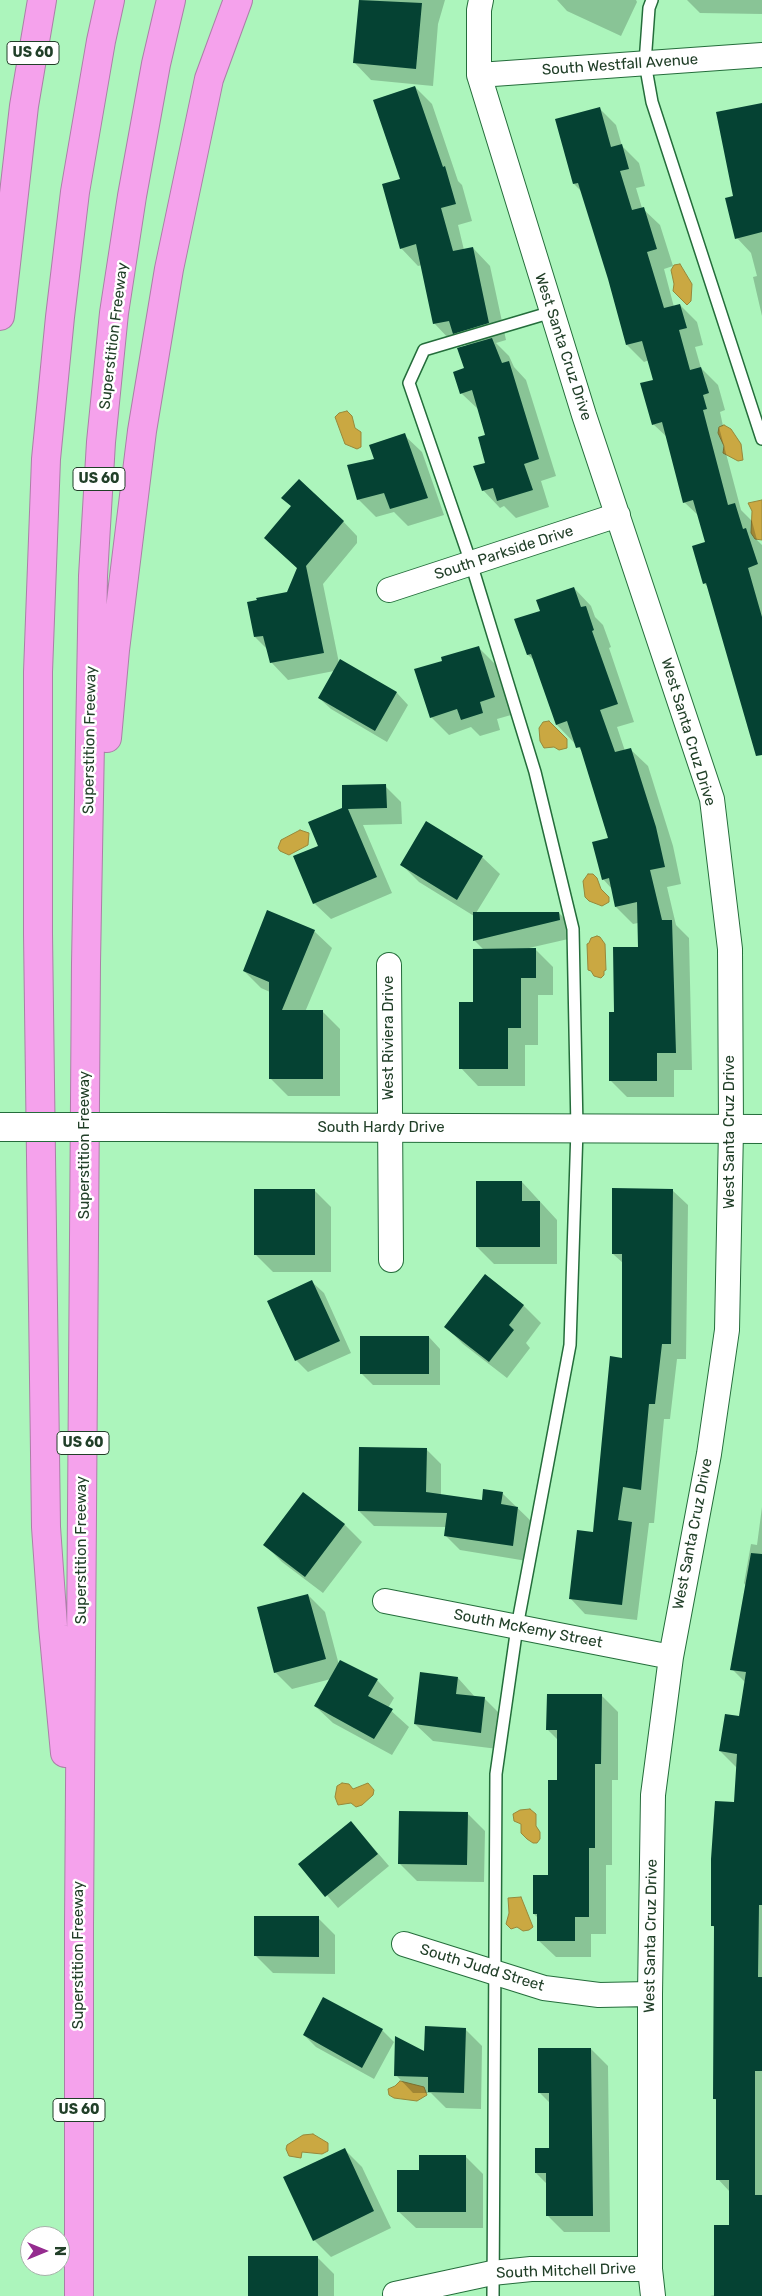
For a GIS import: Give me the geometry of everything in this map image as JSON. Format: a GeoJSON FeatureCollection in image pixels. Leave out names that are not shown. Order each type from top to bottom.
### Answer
{"type":"FeatureCollection","features":[{"type":"Feature","properties":{"kind":"highway"},"geometry":{"type":"LineString","coordinates":[[24,106],[37,0]]}},
{"type":"Feature","properties":{"kind":"highway","name":"US 60"},"geometry":{"type":"LineString","coordinates":[[0,316],[24,106],[42,0]]}},
{"type":"Feature","properties":{"kind":"highway"},"geometry":{"type":"LineString","coordinates":[[79,1924],[72,1823],[52,1626],[46,1527],[38,934],[38,672],[46,458],[59,327],[76,192],[101,41],[110,0]]}},
{"type":"Feature","properties":{"kind":"highway","name":"Superstition Freeway"},"geometry":{"type":"LineString","coordinates":[[79,2296],[79,1924],[86,963],[93,576],[102,442],[114,313],[132,196],[156,64],[172,0]]}},
{"type":"Feature","properties":{"kind":"highway"},"geometry":{"type":"LineString","coordinates":[[86,963],[115,650],[142,430],[169,269],[209,79],[238,0]]}},
{"type":"Feature","properties":{"kind":"street","name":"West Santa Cruz Drive"},"geometry":{"type":"LineString","coordinates":[[481,0],[478,10],[478,75],[552,312],[712,799],[730,949],[731,1129],[727,1330],[709,1454],[671,1657],[653,1795],[650,1994],[650,2269],[653,2296]]}},
{"type":"Feature","properties":{"kind":"street","name":"South Westfall Avenue"},"geometry":{"type":"LineString","coordinates":[[478,75],[762,55]]}},
{"type":"Feature","properties":{"kind":"street","name":"South Parkside Drive"},"geometry":{"type":"LineString","coordinates":[[389,590],[618,515]]}},
{"type":"Feature","properties":{"kind":"street","name":"West Riviera Drive"},"geometry":{"type":"LineString","coordinates":[[389,965],[391,1260]]}},
{"type":"Feature","properties":{"kind":"street","name":"South Hardy Drive"},"geometry":{"type":"LineString","coordinates":[[0,1127],[762,1129]]}},
{"type":"Feature","properties":{"kind":"street","name":"South McKemy Street"},"geometry":{"type":"LineString","coordinates":[[385,1601],[671,1657]]}},
{"type":"Feature","properties":{"kind":"street","name":"South Judd Street"},"geometry":{"type":"LineString","coordinates":[[404,1944],[544,1988],[599,1994],[650,1994]]}},
{"type":"Feature","properties":{"kind":"street","name":"South Mitchell Drive"},"geometry":{"type":"LineString","coordinates":[[395,2294],[493,2284],[530,2269],[650,2269]]}},
{"type":"Feature","properties":{"kind":"lane"},"geometry":{"type":"LineString","coordinates":[[652,0],[649,8],[645,63],[652,102],[762,439]]}},
{"type":"Feature","properties":{"kind":"lane"},"geometry":{"type":"LineString","coordinates":[[493,2284],[496,1774],[517,1627],[570,1345],[577,1129],[573,929],[535,772],[471,563],[409,383],[424,350],[552,312]]}},
{"type":"Feature","properties":{"kind":"shaded area"},"geometry":{"type":"Polygon","coordinates":[[[680,264],[692,284],[691,301],[687,305],[673,291],[674,284],[671,270],[674,265],[680,264]]]}},
{"type":"Feature","properties":{"kind":"shaded area"},"geometry":{"type":"Polygon","coordinates":[[[347,411],[352,416],[355,428],[361,432],[361,447],[357,449],[345,444],[335,417],[339,413],[347,411]]]}},
{"type":"Feature","properties":{"kind":"shaded area"},"geometry":{"type":"Polygon","coordinates":[[[724,425],[731,429],[741,444],[743,460],[738,461],[723,453],[724,446],[718,433],[719,427],[724,425]]]}},
{"type":"Feature","properties":{"kind":"shaded area"},"geometry":{"type":"Polygon","coordinates":[[[762,500],[762,540],[755,539],[751,533],[752,511],[748,503],[762,500]]]}},
{"type":"Feature","properties":{"kind":"shaded area"},"geometry":{"type":"Polygon","coordinates":[[[549,721],[567,739],[567,748],[559,750],[554,747],[544,748],[540,741],[539,728],[543,722],[549,721]]]}},
{"type":"Feature","properties":{"kind":"shaded area"},"geometry":{"type":"Polygon","coordinates":[[[300,830],[309,833],[308,845],[289,855],[280,851],[278,848],[281,840],[300,830]]]}},
{"type":"Feature","properties":{"kind":"shaded area"},"geometry":{"type":"Polygon","coordinates":[[[588,874],[593,874],[597,878],[601,889],[609,897],[609,902],[602,906],[589,901],[585,897],[583,881],[588,874]]]}},
{"type":"Feature","properties":{"kind":"shaded area"},"geometry":{"type":"Polygon","coordinates":[[[597,936],[605,944],[606,970],[601,978],[594,976],[588,970],[587,944],[591,938],[597,936]]]}},
{"type":"Feature","properties":{"kind":"shaded area"},"geometry":{"type":"Polygon","coordinates":[[[342,1783],[349,1784],[353,1789],[368,1783],[374,1790],[373,1795],[362,1805],[356,1807],[351,1803],[338,1805],[335,1797],[337,1786],[342,1783]]]}},
{"type":"Feature","properties":{"kind":"shaded area"},"geometry":{"type":"Polygon","coordinates":[[[530,1809],[536,1814],[536,1826],[540,1832],[540,1839],[537,1843],[527,1839],[521,1833],[521,1824],[514,1821],[513,1814],[520,1810],[530,1809]]]}},
{"type":"Feature","properties":{"kind":"shaded area"},"geometry":{"type":"Polygon","coordinates":[[[521,1897],[533,1927],[523,1931],[517,1927],[511,1929],[506,1924],[509,1913],[508,1898],[521,1897]]]}},
{"type":"Feature","properties":{"kind":"shaded area"},"geometry":{"type":"Polygon","coordinates":[[[400,2081],[424,2087],[427,2095],[417,2101],[394,2098],[389,2095],[388,2089],[400,2081]]]}},
{"type":"Feature","properties":{"kind":"shaded area"},"geometry":{"type":"Polygon","coordinates":[[[313,2134],[328,2143],[328,2151],[322,2154],[302,2152],[301,2158],[289,2156],[286,2149],[287,2145],[303,2135],[313,2134]]]}},
{"type":"Feature","properties":{"kind":"building"},"geometry":{"type":"Polygon","coordinates":[[[359,0],[422,3],[416,69],[353,63],[359,0]]]}},
{"type":"Feature","properties":{"kind":"building"},"geometry":{"type":"Polygon","coordinates":[[[415,86],[443,167],[445,166],[456,204],[441,208],[453,251],[473,247],[489,323],[453,334],[449,321],[433,324],[416,244],[400,249],[382,184],[400,179],[373,100],[415,86]]]}},
{"type":"Feature","properties":{"kind":"building"},"geometry":{"type":"Polygon","coordinates":[[[762,103],[762,232],[735,239],[725,198],[733,196],[716,112],[762,103]]]}},
{"type":"Feature","properties":{"kind":"building"},"geometry":{"type":"Polygon","coordinates":[[[600,107],[611,147],[622,144],[629,169],[620,171],[632,210],[644,207],[657,249],[647,252],[664,308],[680,304],[687,328],[679,330],[690,370],[701,367],[709,393],[703,395],[707,409],[703,410],[728,505],[735,503],[743,529],[746,528],[758,564],[748,568],[762,617],[762,755],[756,756],[706,583],[703,584],[692,546],[705,542],[693,500],[683,503],[662,422],[652,425],[640,383],[653,380],[642,341],[626,345],[578,183],[573,184],[555,119],[600,107]]]}},
{"type":"Feature","properties":{"kind":"building"},"geometry":{"type":"Polygon","coordinates":[[[492,338],[502,363],[509,361],[539,459],[524,464],[533,490],[497,501],[493,488],[482,491],[473,466],[485,463],[478,437],[485,435],[472,390],[460,394],[453,372],[464,368],[457,348],[492,338]]]}},
{"type":"Feature","properties":{"kind":"building"},"geometry":{"type":"Polygon","coordinates":[[[405,433],[428,498],[390,509],[384,493],[357,500],[347,465],[374,459],[369,445],[405,433]]]}},
{"type":"Feature","properties":{"kind":"building"},"geometry":{"type":"Polygon","coordinates":[[[299,479],[344,521],[306,566],[324,653],[270,663],[263,636],[254,637],[247,602],[257,600],[256,598],[287,592],[297,568],[264,538],[291,506],[281,498],[299,479]]]}},
{"type":"Feature","properties":{"kind":"building"},"geometry":{"type":"Polygon","coordinates":[[[574,587],[581,607],[586,606],[594,630],[592,631],[618,704],[600,710],[615,752],[631,748],[656,827],[665,867],[650,870],[662,920],[672,920],[676,1053],[657,1053],[657,1081],[609,1081],[609,1012],[614,1012],[613,947],[638,947],[637,902],[615,907],[609,878],[602,880],[592,842],[608,838],[580,747],[576,748],[567,721],[556,725],[531,654],[527,655],[514,619],[540,611],[536,600],[574,587]]]}},
{"type":"Feature","properties":{"kind":"building"},"geometry":{"type":"Polygon","coordinates":[[[479,646],[495,697],[480,702],[483,713],[461,720],[457,709],[430,718],[414,669],[442,661],[441,657],[479,646]]]}},
{"type":"Feature","properties":{"kind":"building"},"geometry":{"type":"Polygon","coordinates":[[[340,659],[397,692],[375,731],[318,698],[340,659]]]}},
{"type":"Feature","properties":{"kind":"building"},"geometry":{"type":"Polygon","coordinates":[[[386,784],[387,808],[348,809],[377,877],[313,904],[293,856],[318,846],[308,822],[342,808],[342,785],[386,784]]]}},
{"type":"Feature","properties":{"kind":"building"},"geometry":{"type":"Polygon","coordinates":[[[426,821],[483,856],[457,900],[400,865],[426,821]]]}},
{"type":"Feature","properties":{"kind":"building"},"geometry":{"type":"Polygon","coordinates":[[[267,910],[315,930],[282,1010],[323,1010],[323,1079],[269,1079],[269,982],[243,971],[267,910]]]}},
{"type":"Feature","properties":{"kind":"building"},"geometry":{"type":"Polygon","coordinates":[[[473,912],[559,912],[560,920],[473,941],[473,912]]]}},
{"type":"Feature","properties":{"kind":"building"},"geometry":{"type":"Polygon","coordinates":[[[536,948],[536,978],[521,978],[521,1028],[508,1028],[508,1069],[459,1069],[459,1002],[473,1002],[473,949],[536,948]]]}},
{"type":"Feature","properties":{"kind":"building"},"geometry":{"type":"Polygon","coordinates":[[[476,1181],[522,1181],[522,1201],[540,1201],[540,1247],[476,1247],[476,1181]]]}},
{"type":"Feature","properties":{"kind":"building"},"geometry":{"type":"Polygon","coordinates":[[[612,1188],[673,1189],[671,1344],[662,1344],[655,1404],[649,1404],[641,1490],[623,1487],[618,1520],[632,1522],[622,1605],[569,1599],[577,1530],[593,1532],[610,1356],[622,1358],[622,1254],[612,1254],[612,1188]]]}},
{"type":"Feature","properties":{"kind":"building"},"geometry":{"type":"Polygon","coordinates":[[[254,1189],[315,1189],[315,1255],[254,1255],[254,1189]]]}},
{"type":"Feature","properties":{"kind":"building"},"geometry":{"type":"Polygon","coordinates":[[[485,1274],[524,1305],[509,1325],[514,1330],[489,1362],[444,1327],[485,1274]]]}},
{"type":"Feature","properties":{"kind":"building"},"geometry":{"type":"Polygon","coordinates":[[[312,1280],[340,1341],[295,1361],[267,1301],[312,1280]]]}},
{"type":"Feature","properties":{"kind":"building"},"geometry":{"type":"Polygon","coordinates":[[[360,1336],[429,1336],[429,1374],[360,1374],[360,1336]]]}},
{"type":"Feature","properties":{"kind":"building"},"geometry":{"type":"Polygon","coordinates":[[[359,1447],[427,1448],[426,1492],[482,1500],[483,1489],[503,1492],[501,1504],[518,1507],[513,1546],[444,1536],[447,1513],[358,1511],[359,1447]]]}},
{"type":"Feature","properties":{"kind":"building"},"geometry":{"type":"Polygon","coordinates":[[[303,1492],[345,1524],[305,1577],[263,1545],[303,1492]]]}},
{"type":"Feature","properties":{"kind":"building"},"geometry":{"type":"Polygon","coordinates":[[[751,1553],[762,1554],[762,1905],[759,1905],[758,1977],[762,1977],[762,2071],[755,2071],[755,2195],[762,2195],[762,2296],[714,2296],[714,2225],[729,2225],[729,2180],[716,2180],[716,2099],[713,2099],[714,1926],[711,1926],[711,1859],[715,1801],[734,1802],[737,1754],[719,1751],[725,1714],[739,1716],[746,1672],[730,1670],[751,1553]]]}},
{"type":"Feature","properties":{"kind":"building"},"geometry":{"type":"Polygon","coordinates":[[[308,1594],[326,1659],[274,1673],[257,1607],[308,1594]]]}},
{"type":"Feature","properties":{"kind":"building"},"geometry":{"type":"Polygon","coordinates":[[[340,1660],[378,1679],[368,1696],[393,1709],[374,1739],[314,1706],[340,1660]]]}},
{"type":"Feature","properties":{"kind":"building"},"geometry":{"type":"Polygon","coordinates":[[[420,1672],[458,1677],[456,1694],[485,1697],[481,1733],[414,1724],[420,1672]]]}},
{"type":"Feature","properties":{"kind":"building"},"geometry":{"type":"Polygon","coordinates":[[[547,1694],[602,1694],[601,1764],[595,1764],[595,1848],[589,1848],[589,1917],[575,1917],[575,1941],[537,1941],[537,1914],[533,1914],[533,1875],[548,1875],[548,1780],[557,1780],[557,1730],[546,1730],[547,1694]]]}},
{"type":"Feature","properties":{"kind":"building"},"geometry":{"type":"Polygon","coordinates":[[[399,1811],[468,1812],[467,1865],[398,1864],[399,1811]]]}},
{"type":"Feature","properties":{"kind":"building"},"geometry":{"type":"Polygon","coordinates":[[[351,1821],[378,1854],[325,1897],[298,1864],[351,1821]]]}},
{"type":"Feature","properties":{"kind":"building"},"geometry":{"type":"Polygon","coordinates":[[[254,1916],[319,1916],[319,1957],[254,1956],[254,1916]]]}},
{"type":"Feature","properties":{"kind":"building"},"geometry":{"type":"Polygon","coordinates":[[[323,1997],[383,2029],[362,2068],[303,2035],[323,1997]]]}},
{"type":"Feature","properties":{"kind":"building"},"geometry":{"type":"Polygon","coordinates":[[[425,2026],[466,2028],[464,2093],[428,2092],[428,2077],[394,2076],[395,2036],[424,2051],[425,2026]]]}},
{"type":"Feature","properties":{"kind":"building"},"geometry":{"type":"Polygon","coordinates":[[[538,2048],[591,2048],[593,2216],[546,2216],[546,2173],[535,2173],[535,2148],[549,2148],[549,2093],[538,2093],[538,2048]]]}},
{"type":"Feature","properties":{"kind":"building"},"geometry":{"type":"Polygon","coordinates":[[[345,2148],[374,2211],[313,2241],[283,2177],[345,2148]]]}},
{"type":"Feature","properties":{"kind":"building"},"geometry":{"type":"Polygon","coordinates":[[[419,2155],[466,2155],[466,2212],[397,2212],[397,2170],[419,2170],[419,2155]]]}},
{"type":"Feature","properties":{"kind":"building"},"geometry":{"type":"Polygon","coordinates":[[[248,2256],[318,2256],[318,2296],[248,2296],[248,2256]]]}}]}
